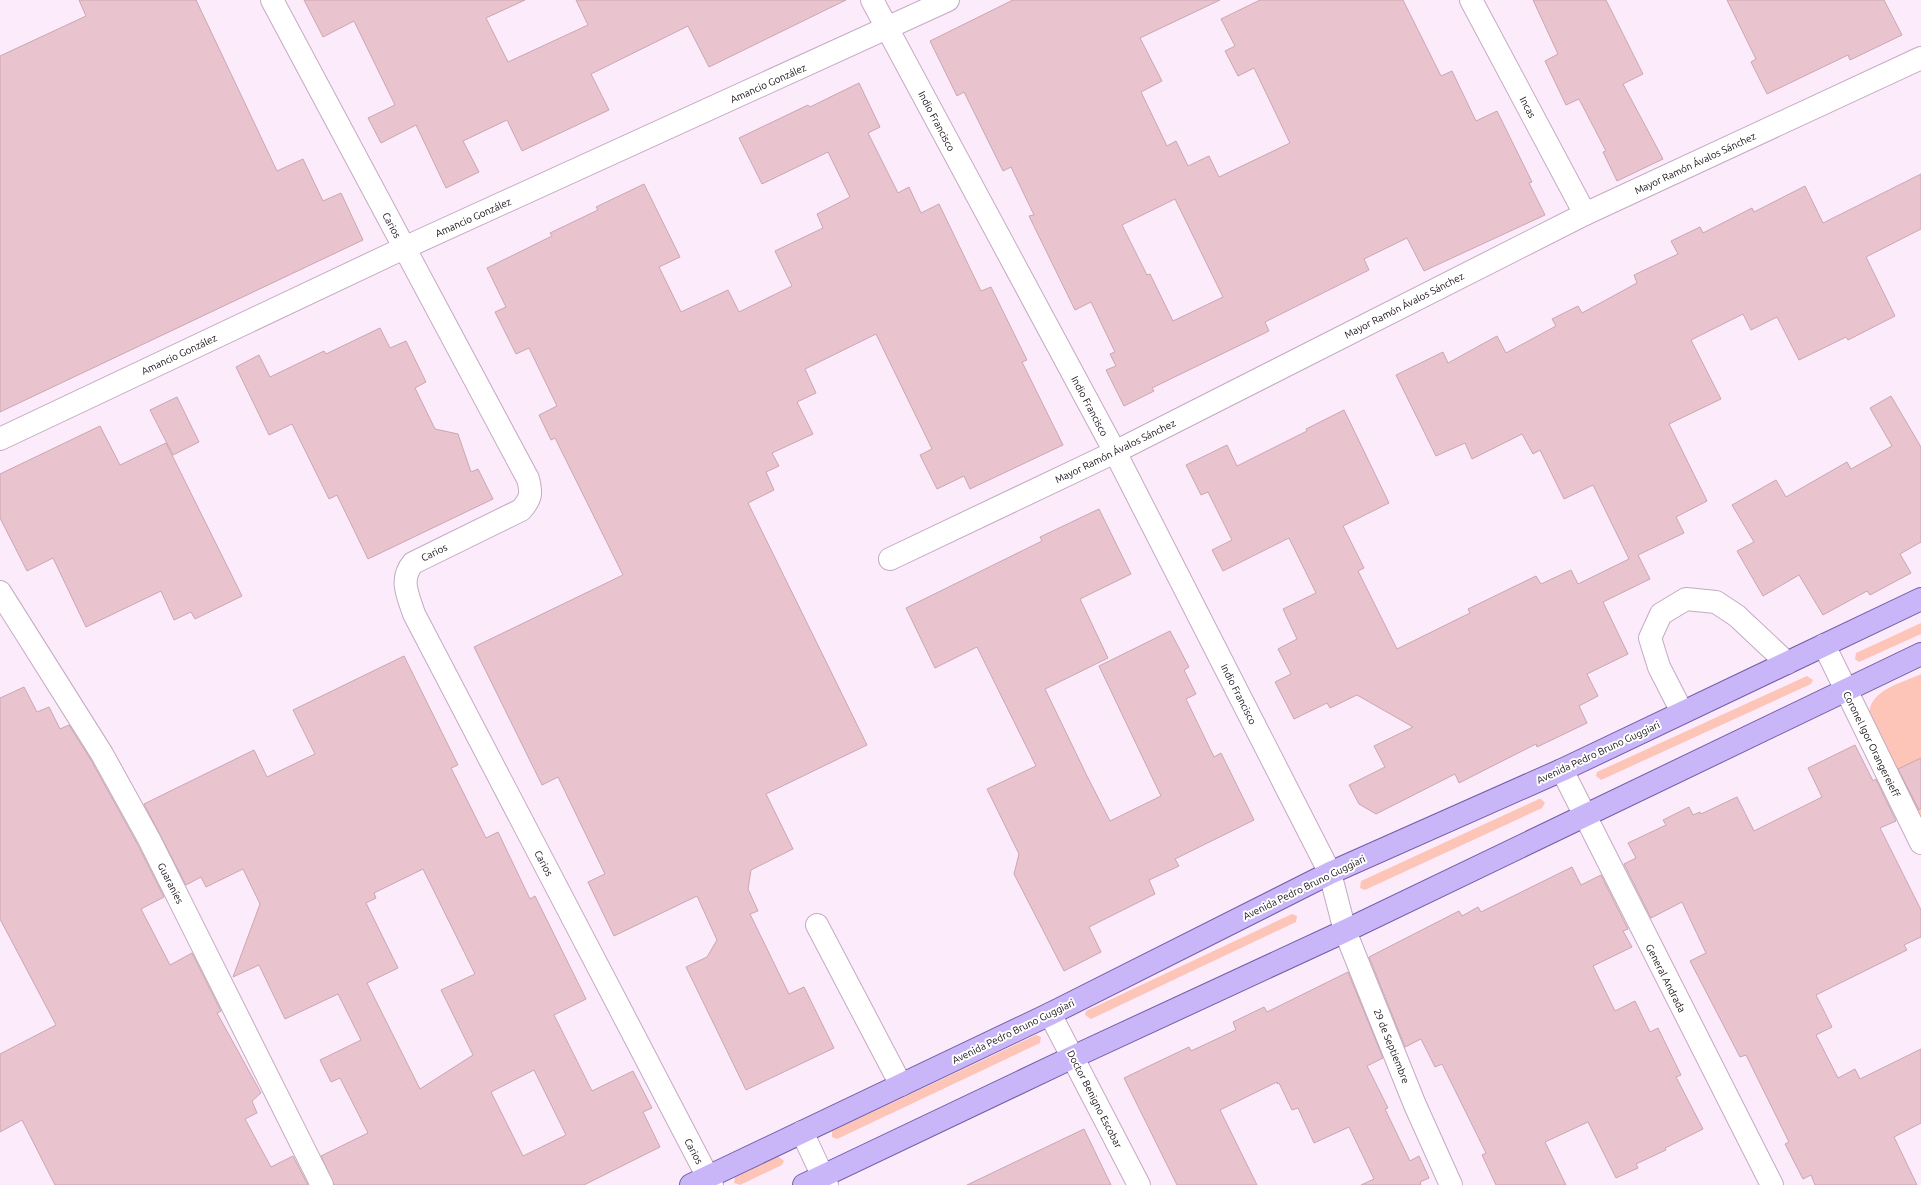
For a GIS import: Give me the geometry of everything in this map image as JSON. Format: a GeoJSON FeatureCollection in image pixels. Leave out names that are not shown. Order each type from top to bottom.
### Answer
{"type":"FeatureCollection","features":[{"type":"Feature","properties":{"kind":"main road","name":"Avenida Pedro Bruno Guggiari"},"geometry":{"type":"LineString","coordinates":[[703,1182],[802,1132],[1050,1014],[1330,873],[1562,770],[1921,599]]}},
{"type":"Feature","properties":{"kind":"main road"},"geometry":{"type":"LineString","coordinates":[[818,1182],[1073,1057],[1346,931],[1584,815],[1921,654]]}},
{"type":"Feature","properties":{"kind":"street","name":"Carios"},"geometry":{"type":"LineString","coordinates":[[272,0],[528,479],[532,491],[529,502],[521,510],[413,563],[406,571],[405,584],[414,614],[703,1182]]}},
{"type":"Feature","properties":{"kind":"street","name":"Indio Francisco"},"geometry":{"type":"LineString","coordinates":[[872,0],[1115,452],[1330,873],[1338,905]]}},
{"type":"Feature","properties":{"kind":"street","name":"Amancio González"},"geometry":{"type":"LineString","coordinates":[[0,439],[404,248],[948,0]]}},
{"type":"Feature","properties":{"kind":"street","name":"Incas"},"geometry":{"type":"LineString","coordinates":[[1471,0],[1585,214]]}},
{"type":"Feature","properties":{"kind":"street","name":"Mayor Ramón Ávalos Sánchez"},"geometry":{"type":"LineString","coordinates":[[890,559],[1115,452],[1585,214],[1921,58]]}},
{"type":"Feature","properties":{"kind":"street","name":"Guaraníes"},"geometry":{"type":"LineString","coordinates":[[0,592],[102,754],[149,839],[322,1185]]}},
{"type":"Feature","properties":{"kind":"street"},"geometry":{"type":"LineString","coordinates":[[1682,712],[1659,667],[1650,638],[1661,614],[1686,600],[1716,602],[1737,616],[1787,663]]}},
{"type":"Feature","properties":{"kind":"street","name":"Coronel Igor Orangereieff"},"geometry":{"type":"LineString","coordinates":[[1824,645],[1921,843]]}},
{"type":"Feature","properties":{"kind":"street","name":"General Andrada"},"geometry":{"type":"LineString","coordinates":[[1562,770],[1772,1185]]}},
{"type":"Feature","properties":{"kind":"street","name":"29 de Septiembre"},"geometry":{"type":"LineString","coordinates":[[1338,905],[1346,931],[1415,1105],[1451,1185]]}},
{"type":"Feature","properties":{"kind":"street"},"geometry":{"type":"LineString","coordinates":[[817,925],[901,1085]]}},
{"type":"Feature","properties":{"kind":"street","name":"Doctor Benigno Escobar"},"geometry":{"type":"LineString","coordinates":[[1050,1014],[1139,1185]]}},
{"type":"Feature","properties":{"kind":"street"},"geometry":{"type":"LineString","coordinates":[[802,1132],[818,1182]]}},
{"type":"Feature","properties":{"kind":"shaded area"},"geometry":{"type":"Polygon","coordinates":[[[1921,623],[1921,634],[1859,662],[1855,659],[1856,653],[1921,623]]]}},
{"type":"Feature","properties":{"kind":"shaded area"},"geometry":{"type":"Polygon","coordinates":[[[1921,674],[1921,819],[1869,715],[1870,706],[1880,693],[1896,684],[1921,674]]]}},
{"type":"Feature","properties":{"kind":"shaded area"},"geometry":{"type":"Polygon","coordinates":[[[1807,676],[1813,680],[1811,684],[1601,780],[1596,776],[1597,772],[1807,676]]]}},
{"type":"Feature","properties":{"kind":"shaded area"},"geometry":{"type":"Polygon","coordinates":[[[1539,799],[1545,803],[1542,808],[1365,890],[1360,888],[1361,881],[1539,799]]]}},
{"type":"Feature","properties":{"kind":"shaded area"},"geometry":{"type":"Polygon","coordinates":[[[1292,914],[1297,916],[1296,922],[1091,1019],[1085,1015],[1086,1011],[1292,914]]]}},
{"type":"Feature","properties":{"kind":"shaded area"},"geometry":{"type":"Polygon","coordinates":[[[1036,1035],[1041,1037],[1040,1043],[837,1139],[832,1137],[832,1131],[1036,1035]]]}},
{"type":"Feature","properties":{"kind":"shaded area"},"geometry":{"type":"Polygon","coordinates":[[[778,1156],[784,1161],[782,1165],[740,1185],[734,1183],[735,1177],[778,1156]]]}},
{"type":"Feature","properties":{"kind":"building"},"geometry":{"type":"Polygon","coordinates":[[[79,0],[196,0],[277,171],[303,159],[323,201],[341,193],[363,240],[0,412],[0,56],[86,16],[79,0]]]}},
{"type":"Feature","properties":{"kind":"building"},"geometry":{"type":"Polygon","coordinates":[[[304,0],[525,0],[486,18],[508,62],[588,25],[576,0],[846,0],[709,67],[688,26],[591,74],[609,110],[522,151],[507,120],[463,141],[479,172],[446,188],[416,125],[381,143],[368,118],[395,105],[354,21],[323,37],[304,0]]]}},
{"type":"Feature","properties":{"kind":"building"},"geometry":{"type":"Polygon","coordinates":[[[1013,0],[1220,0],[1140,38],[1162,81],[1141,92],[1167,146],[1176,141],[1188,166],[1209,156],[1219,177],[1290,143],[1254,68],[1238,76],[1225,51],[1235,46],[1221,19],[1260,0],[1403,0],[1441,76],[1452,71],[1476,121],[1497,111],[1532,182],[1529,183],[1545,215],[1424,271],[1407,238],[1364,259],[1369,270],[1265,322],[1269,331],[1152,388],[1154,391],[1124,406],[1106,370],[1116,366],[1110,354],[1115,352],[1091,302],[1075,310],[1029,216],[1034,215],[1011,167],[1003,171],[964,92],[957,96],[930,41],[1013,0]],[[1175,199],[1122,225],[1147,275],[1150,274],[1173,321],[1223,297],[1175,199]]]}},
{"type":"Feature","properties":{"kind":"building"},"geometry":{"type":"Polygon","coordinates":[[[1533,0],[1606,0],[1643,74],[1623,84],[1663,159],[1617,181],[1603,152],[1606,151],[1579,99],[1566,105],[1545,61],[1558,54],[1533,0]]]}},
{"type":"Feature","properties":{"kind":"building"},"geometry":{"type":"Polygon","coordinates":[[[1727,0],[1884,0],[1902,35],[1850,60],[1848,55],[1767,94],[1751,62],[1756,59],[1727,0]]]}},
{"type":"Feature","properties":{"kind":"building"},"geometry":{"type":"Polygon","coordinates":[[[859,83],[880,127],[868,133],[898,193],[909,187],[921,213],[939,204],[981,291],[991,287],[1027,360],[1022,362],[1063,445],[970,489],[964,476],[937,489],[920,455],[932,449],[876,334],[805,369],[816,393],[797,402],[813,434],[772,453],[779,466],[766,472],[774,490],[748,503],[867,745],[766,794],[793,849],[751,870],[748,889],[758,911],[750,914],[789,994],[804,987],[834,1048],[746,1090],[686,967],[707,957],[717,940],[697,896],[614,936],[588,882],[605,874],[558,777],[542,785],[474,647],[623,575],[555,438],[551,440],[539,415],[557,406],[529,348],[516,354],[495,312],[506,307],[487,268],[552,236],[550,233],[598,210],[596,207],[644,184],[680,257],[659,267],[681,312],[728,290],[739,312],[792,286],[775,251],[823,228],[817,214],[850,197],[828,152],[762,184],[739,138],[808,105],[810,107],[859,83]]]}},
{"type":"Feature","properties":{"kind":"building"},"geometry":{"type":"Polygon","coordinates":[[[1921,174],[1921,229],[1866,257],[1895,316],[1848,340],[1846,337],[1799,360],[1777,317],[1751,330],[1743,314],[1691,340],[1721,399],[1669,424],[1707,501],[1676,517],[1684,533],[1638,555],[1650,579],[1603,602],[1628,654],[1587,674],[1598,696],[1579,706],[1587,723],[1537,747],[1536,744],[1459,783],[1455,774],[1376,814],[1359,804],[1349,785],[1385,767],[1374,746],[1413,727],[1357,695],[1330,708],[1327,703],[1294,719],[1275,682],[1291,674],[1278,649],[1297,639],[1283,609],[1316,593],[1289,538],[1223,571],[1212,550],[1232,540],[1208,492],[1201,495],[1186,465],[1227,445],[1237,466],[1307,431],[1306,429],[1344,410],[1389,503],[1343,526],[1364,568],[1358,571],[1397,649],[1470,613],[1468,609],[1536,576],[1541,584],[1571,570],[1578,584],[1629,559],[1593,485],[1564,499],[1540,450],[1533,454],[1522,434],[1472,459],[1465,443],[1436,456],[1396,375],[1443,352],[1448,363],[1497,336],[1506,353],[1556,326],[1552,319],[1578,306],[1582,313],[1637,283],[1634,275],[1678,254],[1671,241],[1700,227],[1703,233],[1752,208],[1754,212],[1805,186],[1823,223],[1921,174]]]}},
{"type":"Feature","properties":{"kind":"building"},"geometry":{"type":"Polygon","coordinates":[[[380,328],[390,348],[406,341],[426,382],[415,388],[435,429],[458,434],[471,472],[478,469],[493,499],[368,559],[337,495],[329,499],[292,424],[269,435],[236,367],[259,355],[270,377],[324,351],[326,354],[380,328]]]}},
{"type":"Feature","properties":{"kind":"building"},"geometry":{"type":"Polygon","coordinates":[[[1891,396],[1921,447],[1921,542],[1900,554],[1911,573],[1870,595],[1867,591],[1823,615],[1799,575],[1763,596],[1737,551],[1754,542],[1732,505],[1776,480],[1786,497],[1847,462],[1851,469],[1892,446],[1870,408],[1891,396]]]}},
{"type":"Feature","properties":{"kind":"building"},"geometry":{"type":"Polygon","coordinates":[[[177,397],[199,442],[173,455],[150,410],[177,397]]]}},
{"type":"Feature","properties":{"kind":"building"},"geometry":{"type":"Polygon","coordinates":[[[100,426],[120,465],[166,443],[242,596],[195,619],[191,612],[174,620],[161,591],[86,627],[53,558],[27,571],[0,518],[0,474],[100,426]]]}},
{"type":"Feature","properties":{"kind":"building"},"geometry":{"type":"Polygon","coordinates":[[[1099,509],[1131,574],[1080,599],[1108,658],[1045,689],[1087,776],[1110,821],[1161,796],[1099,666],[1170,631],[1189,667],[1184,670],[1196,694],[1186,699],[1214,757],[1221,753],[1254,820],[1175,859],[1179,866],[1149,880],[1155,894],[1089,927],[1101,952],[1064,971],[1014,874],[1019,854],[987,789],[1036,766],[977,647],[935,668],[906,608],[1042,541],[1040,537],[1099,509]]]}},
{"type":"Feature","properties":{"kind":"building"},"geometry":{"type":"Polygon","coordinates":[[[404,656],[458,765],[451,768],[486,838],[498,832],[530,899],[535,896],[586,999],[554,1015],[592,1091],[633,1071],[652,1108],[643,1112],[660,1147],[584,1185],[334,1185],[321,1156],[368,1133],[340,1078],[331,1082],[320,1060],[361,1040],[338,994],[285,1019],[259,965],[233,977],[260,904],[243,869],[206,887],[201,877],[186,885],[144,804],[254,750],[267,777],[315,754],[293,710],[404,656]],[[423,869],[374,893],[376,898],[366,903],[398,968],[367,983],[420,1089],[473,1055],[441,990],[475,974],[423,869]],[[534,1070],[491,1092],[523,1156],[566,1135],[534,1070]]]}},
{"type":"Feature","properties":{"kind":"building"},"geometry":{"type":"Polygon","coordinates":[[[24,687],[37,712],[49,707],[60,729],[69,725],[91,760],[138,845],[164,897],[141,909],[170,965],[192,953],[221,1011],[217,1013],[261,1093],[252,1101],[257,1113],[245,1119],[271,1167],[293,1156],[308,1185],[55,1185],[22,1120],[0,1132],[0,1054],[56,1025],[0,919],[0,698],[24,687]]]}},
{"type":"Feature","properties":{"kind":"building"},"geometry":{"type":"Polygon","coordinates":[[[1855,745],[1873,781],[1876,779],[1896,821],[1880,828],[1921,910],[1921,937],[1904,945],[1907,950],[1816,995],[1832,1027],[1816,1035],[1838,1078],[1855,1069],[1860,1079],[1921,1049],[1921,1123],[1894,1137],[1917,1185],[1815,1185],[1811,1175],[1803,1179],[1785,1144],[1789,1142],[1746,1055],[1740,1057],[1690,961],[1706,953],[1682,902],[1651,918],[1624,864],[1636,858],[1628,843],[1666,825],[1663,820],[1689,807],[1693,815],[1700,812],[1701,814],[1737,797],[1754,831],[1822,797],[1808,768],[1855,745]]]}},
{"type":"Feature","properties":{"kind":"building"},"geometry":{"type":"Polygon","coordinates":[[[1921,758],[1921,808],[1919,810],[1898,769],[1921,758]]]}},
{"type":"Feature","properties":{"kind":"building"},"geometry":{"type":"Polygon","coordinates":[[[1572,867],[1581,885],[1601,875],[1628,929],[1623,931],[1632,947],[1593,966],[1615,1011],[1635,1001],[1650,1032],[1658,1028],[1681,1075],[1676,1077],[1703,1129],[1665,1148],[1666,1150],[1636,1164],[1638,1168],[1616,1178],[1588,1122],[1545,1142],[1566,1185],[1496,1185],[1482,1155],[1486,1153],[1442,1064],[1435,1067],[1421,1039],[1405,1047],[1369,957],[1459,911],[1462,916],[1478,907],[1481,912],[1572,867]]]}},
{"type":"Feature","properties":{"kind":"building"},"geometry":{"type":"Polygon","coordinates":[[[1348,972],[1383,1058],[1367,1066],[1388,1108],[1385,1109],[1410,1161],[1419,1156],[1429,1178],[1420,1182],[1421,1185],[1361,1185],[1374,1179],[1349,1127],[1314,1143],[1298,1108],[1292,1110],[1279,1083],[1277,1084],[1277,1082],[1220,1110],[1257,1185],[1177,1185],[1124,1078],[1189,1047],[1191,1051],[1236,1030],[1233,1022],[1264,1007],[1267,1012],[1348,972]]]}},
{"type":"Feature","properties":{"kind":"building"},"geometry":{"type":"Polygon","coordinates":[[[1084,1129],[1111,1185],[967,1185],[1084,1129]]]}}]}
